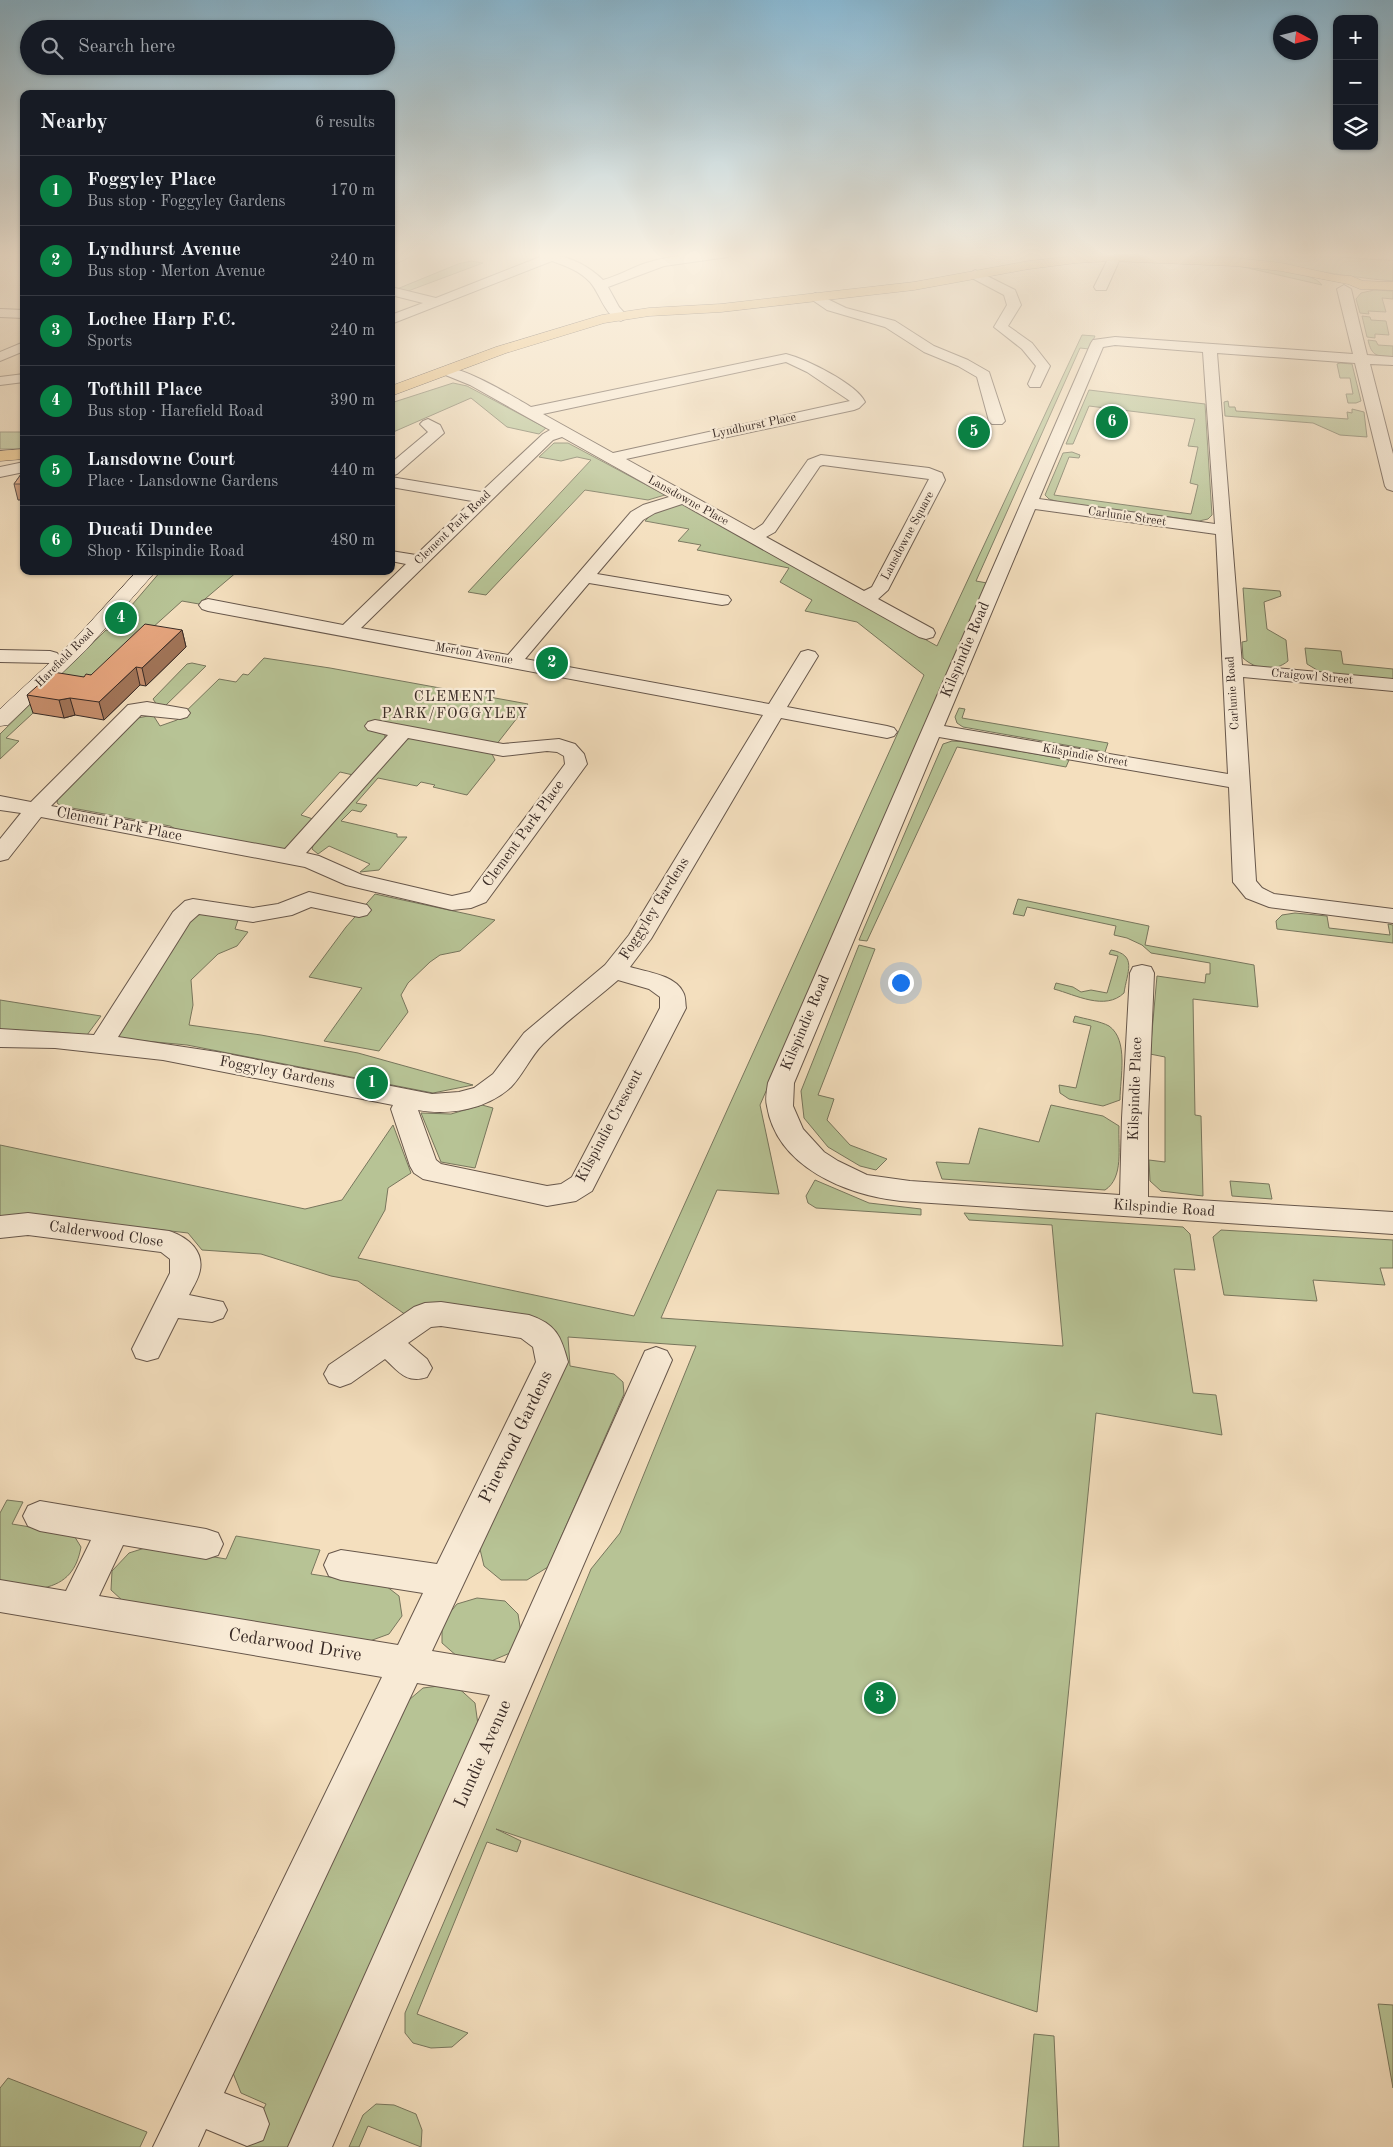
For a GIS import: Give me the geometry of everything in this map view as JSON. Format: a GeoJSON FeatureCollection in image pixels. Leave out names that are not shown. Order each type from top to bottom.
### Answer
{"type":"FeatureCollection","features":[{"type":"Feature","properties":{"kind":"main road"},"geometry":{"type":"LineString","coordinates":[[395,395],[452,373],[494,353]]}},
{"type":"Feature","properties":{"kind":"main road"},"geometry":{"type":"LineString","coordinates":[[395,390],[452,373]]}},
{"type":"Feature","properties":{"kind":"main road"},"geometry":{"type":"LineString","coordinates":[[0,456],[20,454]]}},
{"type":"Feature","properties":{"kind":"main road"},"geometry":{"type":"LineString","coordinates":[[0,463],[20,461]]}},
{"type":"Feature","properties":{"kind":"street"},"geometry":{"type":"LineString","coordinates":[[941,353],[962,362],[984,375],[997,421]]}},
{"type":"Feature","properties":{"kind":"street"},"geometry":{"type":"LineString","coordinates":[[1033,353],[1043,366],[1035,384]]}},
{"type":"Feature","properties":{"kind":"street","name":"Kilspindie Road"},"geometry":{"type":"LineString","coordinates":[[1094,353],[781,1083],[780,1105],[790,1132],[808,1154],[839,1175],[874,1187],[946,1194],[1393,1223]]}},
{"type":"Feature","properties":{"kind":"street","name":"Carlunie Road"},"geometry":{"type":"LineString","coordinates":[[1210,353],[1224,530],[1245,882],[1254,893],[1269,900],[1286,904],[1393,916]]}},
{"type":"Feature","properties":{"kind":"street"},"geometry":{"type":"LineString","coordinates":[[1289,353],[1393,361]]}},
{"type":"Feature","properties":{"kind":"street"},"geometry":{"type":"LineString","coordinates":[[1361,353],[1393,486]]}},
{"type":"Feature","properties":{"kind":"street","name":"Lyndhurst Place"},"geometry":{"type":"LineString","coordinates":[[529,412],[779,358],[793,359],[856,398],[858,402],[610,458]]}},
{"type":"Feature","properties":{"kind":"street","name":"Lansdowne Place"},"geometry":{"type":"LineString","coordinates":[[452,373],[529,412],[926,633]]}},
{"type":"Feature","properties":{"kind":"street"},"geometry":{"type":"LineString","coordinates":[[0,381],[20,378]]}},
{"type":"Feature","properties":{"kind":"street"},"geometry":{"type":"LineString","coordinates":[[395,468],[436,433],[436,428],[428,424]]}},
{"type":"Feature","properties":{"kind":"street","name":"Clement Park Road"},"geometry":{"type":"LineString","coordinates":[[347,631],[548,437],[562,431]]}},
{"type":"Feature","properties":{"kind":"street","name":"Lansdowne Square"},"geometry":{"type":"LineString","coordinates":[[754,537],[769,528],[814,463],[821,460],[919,472],[936,476],[937,480],[879,590],[864,599]]}},
{"type":"Feature","properties":{"kind":"street"},"geometry":{"type":"LineString","coordinates":[[0,472],[20,469]]}},
{"type":"Feature","properties":{"kind":"street"},"geometry":{"type":"LineString","coordinates":[[395,483],[485,498]]}},
{"type":"Feature","properties":{"kind":"street"},"geometry":{"type":"LineString","coordinates":[[513,661],[637,516],[649,509],[683,498]]}},
{"type":"Feature","properties":{"kind":"street","name":"Carlunie Street"},"geometry":{"type":"LineString","coordinates":[[1029,503],[1224,530]]}},
{"type":"Feature","properties":{"kind":"street"},"geometry":{"type":"LineString","coordinates":[[395,557],[420,560]]}},
{"type":"Feature","properties":{"kind":"street","name":"Harefield Road"},"geometry":{"type":"LineString","coordinates":[[0,704],[50,657],[129,575]]}},
{"type":"Feature","properties":{"kind":"street","name":"Harefield Road"},"geometry":{"type":"LineString","coordinates":[[0,720],[79,646],[144,575]]}},
{"type":"Feature","properties":{"kind":"street"},"geometry":{"type":"LineString","coordinates":[[586,577],[722,600]]}},
{"type":"Feature","properties":{"kind":"street","name":"Merton Avenue"},"geometry":{"type":"LineString","coordinates":[[208,605],[775,709],[887,732]]}},
{"type":"Feature","properties":{"kind":"street"},"geometry":{"type":"LineString","coordinates":[[0,656],[50,657]]}},
{"type":"Feature","properties":{"kind":"street","name":"Foggyley Gardens"},"geometry":{"type":"LineString","coordinates":[[0,1038],[51,1038],[181,1054],[432,1103],[460,1101],[483,1094],[502,1080],[533,1039],[614,971],[638,939],[808,656]]}},
{"type":"Feature","properties":{"kind":"street","name":"Craigowl Street"},"geometry":{"type":"LineString","coordinates":[[1231,670],[1393,685]]}},
{"type":"Feature","properties":{"kind":"street","name":"Clement Park Place"},"geometry":{"type":"LineString","coordinates":[[36,809],[135,709],[146,708],[180,713]]}},
{"type":"Feature","properties":{"kind":"street","name":"Clement Park Place"},"geometry":{"type":"LineString","coordinates":[[0,803],[290,857],[311,862],[354,880],[452,903],[471,901],[478,897],[576,764],[576,756],[571,749],[559,745],[503,750],[375,726]]}},
{"type":"Feature","properties":{"kind":"street","name":"Kilspindie Street"},"geometry":{"type":"LineString","coordinates":[[932,730],[1239,782]]}},
{"type":"Feature","properties":{"kind":"street"},"geometry":{"type":"LineString","coordinates":[[290,857],[403,732]]}},
{"type":"Feature","properties":{"kind":"street"},"geometry":{"type":"LineString","coordinates":[[0,854],[36,809]]}},
{"type":"Feature","properties":{"kind":"street"},"geometry":{"type":"LineString","coordinates":[[101,1044],[181,917],[193,906],[207,906],[253,915],[284,910],[309,900],[359,910]]}},
{"type":"Feature","properties":{"kind":"street","name":"Kilspindie Crescent"},"geometry":{"type":"LineString","coordinates":[[408,1099],[404,1109],[424,1166],[433,1172],[547,1196],[560,1196],[573,1192],[582,1184],[673,1008],[672,994],[658,983],[614,971]]}},
{"type":"Feature","properties":{"kind":"street","name":"Kilspindie Place"},"geometry":{"type":"LineString","coordinates":[[1134,1206],[1135,1118],[1142,972]]}},
{"type":"Feature","properties":{"kind":"street","name":"Calderwood Close"},"geometry":{"type":"LineString","coordinates":[[0,1227],[28,1224],[168,1242],[184,1254],[185,1274],[147,1349]]}},
{"type":"Feature","properties":{"kind":"street"},"geometry":{"type":"LineString","coordinates":[[170,1305],[212,1310]]}},
{"type":"Feature","properties":{"kind":"street","name":"Pinewood Gardens"},"geometry":{"type":"LineString","coordinates":[[340,1374],[425,1315],[441,1314],[529,1327],[547,1341],[552,1362],[447,1582]]}},
{"type":"Feature","properties":{"kind":"street"},"geometry":{"type":"LineString","coordinates":[[386,1342],[416,1368]]}},
{"type":"Feature","properties":{"kind":"street","name":"Lundie Avenue"},"geometry":{"type":"LineString","coordinates":[[310,2147],[656,1360]]}},
{"type":"Feature","properties":{"kind":"street"},"geometry":{"type":"LineString","coordinates":[[40,1516],[206,1544]]}},
{"type":"Feature","properties":{"kind":"street"},"geometry":{"type":"LineString","coordinates":[[75,1608],[114,1528]]}},
{"type":"Feature","properties":{"kind":"street"},"geometry":{"type":"LineString","coordinates":[[175,2147],[447,1582],[341,1564]]}},
{"type":"Feature","properties":{"kind":"street","name":"Cedarwood Drive"},"geometry":{"type":"LineString","coordinates":[[0,1596],[515,1682]]}},
{"type":"Feature","properties":{"kind":"street"},"geometry":{"type":"LineString","coordinates":[[196,2103],[247,2124]]}},
{"type":"Feature","properties":{"kind":"green space"},"geometry":{"type":"Polygon","coordinates":[[[1074,353],[1078,353],[976,581],[987,583],[760,1105],[779,1194],[717,1190],[661,1318],[1063,1346],[1052,1225],[969,1220],[964,1213],[1183,1227],[1190,1234],[1195,1270],[1174,1269],[1193,1393],[1216,1395],[1222,1435],[1096,1413],[1037,2012],[496,1829],[521,1841],[517,1852],[487,1842],[417,2014],[468,2033],[452,2047],[431,2048],[413,2043],[405,2033],[405,2013],[485,1826],[591,1569],[620,1533],[696,1346],[568,1337],[570,1366],[614,1374],[623,1382],[624,1394],[548,1567],[527,1580],[501,1580],[484,1566],[479,1545],[565,1365],[558,1336],[538,1319],[406,1315],[358,1281],[331,1276],[261,1254],[202,1250],[188,1233],[43,1216],[0,1217],[0,1145],[305,1209],[342,1200],[393,1125],[411,1173],[388,1188],[385,1210],[358,1258],[634,1316],[924,675],[857,622],[805,611],[812,600],[780,582],[789,568],[697,550],[701,545],[678,541],[689,529],[645,521],[663,508],[685,504],[937,646],[1074,353]]]}},
{"type":"Feature","properties":{"kind":"green space"},"geometry":{"type":"Polygon","coordinates":[[[1374,353],[1393,353],[1393,357],[1383,356],[1374,353]]]}},
{"type":"Feature","properties":{"kind":"green space"},"geometry":{"type":"Polygon","coordinates":[[[1337,364],[1352,364],[1361,401],[1348,403],[1346,394],[1353,394],[1350,378],[1340,378],[1337,364]]]}},
{"type":"Feature","properties":{"kind":"green space"},"geometry":{"type":"Polygon","coordinates":[[[453,383],[467,386],[546,428],[539,434],[507,427],[471,398],[395,431],[395,402],[453,383]]]}},
{"type":"Feature","properties":{"kind":"green space"},"geometry":{"type":"Polygon","coordinates":[[[1089,390],[1205,404],[1212,515],[1208,519],[1199,521],[1059,502],[1049,499],[1045,495],[1063,453],[1072,452],[1080,455],[1079,458],[1069,457],[1054,495],[1191,514],[1198,485],[1190,483],[1198,447],[1188,446],[1195,419],[1089,406],[1073,444],[1066,444],[1089,390]]]}},
{"type":"Feature","properties":{"kind":"green space"},"geometry":{"type":"Polygon","coordinates":[[[1228,401],[1229,407],[1235,407],[1236,411],[1348,419],[1347,412],[1352,413],[1352,409],[1364,412],[1367,437],[1340,435],[1313,423],[1225,416],[1224,402],[1228,401]]]}},
{"type":"Feature","properties":{"kind":"green space"},"geometry":{"type":"Polygon","coordinates":[[[0,432],[20,432],[20,449],[0,449],[0,432]]]}},
{"type":"Feature","properties":{"kind":"green space"},"geometry":{"type":"Polygon","coordinates":[[[554,443],[568,443],[665,495],[648,500],[585,490],[486,595],[468,592],[591,460],[577,457],[561,461],[539,457],[554,443]]]}},
{"type":"Feature","properties":{"kind":"green space"},"geometry":{"type":"Polygon","coordinates":[[[158,575],[233,575],[199,604],[182,601],[80,693],[58,690],[6,738],[19,741],[0,759],[0,734],[106,630],[121,632],[139,615],[125,613],[158,575]]]}},
{"type":"Feature","properties":{"kind":"green space"},"geometry":{"type":"Polygon","coordinates":[[[1243,588],[1280,591],[1281,596],[1264,602],[1267,629],[1286,640],[1288,661],[1283,665],[1265,668],[1254,665],[1243,658],[1242,642],[1247,641],[1243,588]]]}},
{"type":"Feature","properties":{"kind":"green space"},"geometry":{"type":"Polygon","coordinates":[[[1305,648],[1341,651],[1343,664],[1393,669],[1393,679],[1322,673],[1307,664],[1305,648]]]}},
{"type":"Feature","properties":{"kind":"green space"},"geometry":{"type":"Polygon","coordinates":[[[264,658],[528,704],[496,745],[381,732],[385,735],[385,740],[353,775],[340,772],[301,815],[313,819],[284,851],[181,832],[170,826],[61,806],[57,803],[58,798],[138,718],[153,715],[160,726],[177,720],[219,679],[236,682],[243,674],[248,675],[264,658]]]}},
{"type":"Feature","properties":{"kind":"green space"},"geometry":{"type":"Polygon","coordinates":[[[192,663],[206,666],[165,706],[157,705],[153,699],[187,664],[192,663]]]}},
{"type":"Feature","properties":{"kind":"green space"},"geometry":{"type":"Polygon","coordinates":[[[959,708],[965,709],[962,718],[1108,743],[1105,752],[963,727],[957,723],[955,717],[959,708]]]}},
{"type":"Feature","properties":{"kind":"green space"},"geometry":{"type":"Polygon","coordinates":[[[415,738],[490,750],[495,760],[467,795],[433,787],[435,785],[421,782],[417,786],[378,778],[356,803],[367,805],[361,812],[352,810],[341,821],[397,834],[397,837],[407,837],[379,870],[360,872],[370,864],[329,846],[318,854],[312,849],[314,842],[405,739],[415,738]]]}},
{"type":"Feature","properties":{"kind":"green space"},"geometry":{"type":"Polygon","coordinates":[[[952,741],[969,742],[1069,760],[1066,767],[957,747],[867,941],[859,940],[943,744],[952,741]]]}},
{"type":"Feature","properties":{"kind":"green space"},"geometry":{"type":"Polygon","coordinates":[[[375,894],[495,920],[460,951],[440,955],[408,983],[401,995],[408,1012],[379,1051],[324,1041],[362,988],[309,977],[346,927],[375,894]]]}},
{"type":"Feature","properties":{"kind":"green space"},"geometry":{"type":"Polygon","coordinates":[[[1018,899],[1149,926],[1145,945],[1254,965],[1258,1007],[1193,999],[1195,1115],[1201,1116],[1203,1196],[1161,1191],[1150,1181],[1149,1160],[1165,1162],[1165,1057],[1150,1054],[1157,976],[1205,983],[1206,974],[1210,974],[1210,963],[1151,953],[1142,945],[1127,938],[1114,935],[1116,926],[1027,907],[1024,916],[1013,914],[1018,899]]]}},
{"type":"Feature","properties":{"kind":"green space"},"geometry":{"type":"Polygon","coordinates":[[[202,913],[238,920],[235,929],[248,932],[237,946],[218,954],[191,980],[193,1005],[189,1025],[261,1035],[358,1053],[473,1085],[433,1093],[187,1045],[113,1038],[185,921],[202,913]]]}},
{"type":"Feature","properties":{"kind":"green space"},"geometry":{"type":"Polygon","coordinates":[[[1295,913],[1327,916],[1329,928],[1390,935],[1388,924],[1393,925],[1393,943],[1277,929],[1276,921],[1282,915],[1295,913]]]}},
{"type":"Feature","properties":{"kind":"green space"},"geometry":{"type":"Polygon","coordinates":[[[859,945],[875,949],[818,1095],[834,1099],[827,1120],[850,1145],[887,1159],[876,1170],[860,1166],[828,1147],[804,1118],[801,1091],[859,945]]]}},
{"type":"Feature","properties":{"kind":"green space"},"geometry":{"type":"Polygon","coordinates":[[[1111,950],[1119,952],[1128,960],[1129,966],[1124,993],[1108,1001],[1099,1001],[1081,998],[1054,989],[1056,983],[1073,987],[1081,992],[1091,990],[1107,993],[1118,956],[1109,954],[1111,950]]]}},
{"type":"Feature","properties":{"kind":"green space"},"geometry":{"type":"Polygon","coordinates":[[[0,1000],[101,1016],[87,1035],[56,1032],[0,1033],[0,1000]]]}},
{"type":"Feature","properties":{"kind":"green space"},"geometry":{"type":"Polygon","coordinates":[[[1075,1016],[1105,1024],[1115,1032],[1119,1040],[1122,1060],[1120,1100],[1103,1106],[1069,1099],[1060,1093],[1059,1085],[1076,1088],[1091,1026],[1073,1022],[1075,1016]]]}},
{"type":"Feature","properties":{"kind":"green space"},"geometry":{"type":"Polygon","coordinates":[[[482,1105],[493,1108],[475,1168],[441,1162],[421,1113],[451,1114],[482,1105]]]}},
{"type":"Feature","properties":{"kind":"green space"},"geometry":{"type":"Polygon","coordinates":[[[1051,1105],[1103,1116],[1119,1126],[1118,1170],[1111,1185],[1105,1190],[942,1179],[936,1162],[969,1164],[979,1128],[1039,1142],[1051,1105]]]}},
{"type":"Feature","properties":{"kind":"green space"},"geometry":{"type":"Polygon","coordinates":[[[815,1180],[869,1203],[921,1209],[921,1215],[816,1208],[808,1203],[806,1196],[815,1180]]]}},
{"type":"Feature","properties":{"kind":"green space"},"geometry":{"type":"Polygon","coordinates":[[[1230,1181],[1269,1184],[1272,1199],[1232,1196],[1230,1181]]]}},
{"type":"Feature","properties":{"kind":"green space"},"geometry":{"type":"Polygon","coordinates":[[[1221,1230],[1393,1240],[1393,1268],[1380,1268],[1385,1285],[1313,1280],[1317,1301],[1224,1295],[1213,1237],[1221,1230]]]}},
{"type":"Feature","properties":{"kind":"green space"},"geometry":{"type":"Polygon","coordinates":[[[7,1500],[23,1502],[12,1524],[73,1534],[81,1547],[74,1568],[65,1579],[43,1588],[0,1581],[0,1513],[7,1500]]]}},
{"type":"Feature","properties":{"kind":"green space"},"geometry":{"type":"Polygon","coordinates":[[[236,1536],[320,1550],[311,1574],[386,1586],[399,1596],[402,1616],[389,1634],[367,1642],[123,1601],[111,1590],[112,1571],[129,1553],[151,1546],[226,1559],[236,1536]]]}},
{"type":"Feature","properties":{"kind":"green space"},"geometry":{"type":"Polygon","coordinates":[[[477,1598],[505,1601],[518,1614],[521,1633],[510,1653],[489,1662],[458,1657],[442,1643],[442,1622],[457,1604],[477,1598]]]}},
{"type":"Feature","properties":{"kind":"green space"},"geometry":{"type":"Polygon","coordinates":[[[454,1684],[475,1703],[479,1732],[289,2147],[246,2147],[266,2104],[241,2093],[231,2068],[403,1705],[423,1688],[454,1684]]]}},
{"type":"Feature","properties":{"kind":"green space"},"geometry":{"type":"Polygon","coordinates":[[[1378,2004],[1393,2005],[1393,2088],[1378,2004]]]}},
{"type":"Feature","properties":{"kind":"green space"},"geometry":{"type":"Polygon","coordinates":[[[1034,2034],[1054,2036],[1059,2147],[1023,2147],[1034,2034]]]}},
{"type":"Feature","properties":{"kind":"green space"},"geometry":{"type":"Polygon","coordinates":[[[8,2078],[147,2132],[140,2147],[0,2147],[0,2088],[8,2078]]]}},
{"type":"Feature","properties":{"kind":"green space"},"geometry":{"type":"Polygon","coordinates":[[[376,2104],[394,2105],[416,2114],[422,2130],[421,2147],[368,2126],[359,2147],[349,2147],[363,2115],[376,2104]]]}},
{"type":"Feature","properties":{"kind":"building"},"geometry":{"type":"Polygon","coordinates":[[[20,476],[20,484],[14,484],[20,476]]]}},
{"type":"Feature","properties":{"kind":"building"},"geometry":{"type":"Polygon","coordinates":[[[145,624],[182,630],[142,668],[136,667],[99,702],[70,698],[59,700],[27,695],[53,672],[84,677],[86,674],[91,675],[145,624]]]}},
{"type":"Feature","properties":{"kind":"place","name":"Ducati Dundee"},"geometry":{"type":"Point","coordinates":[1112,422]}},
{"type":"Feature","properties":{"kind":"place","name":"Lansdowne Court"},"geometry":{"type":"Point","coordinates":[974,432]}},
{"type":"Feature","properties":{"kind":"place","name":"Tofthill Place"},"geometry":{"type":"Point","coordinates":[121,618]}},
{"type":"Feature","properties":{"kind":"place","name":"Lyndhurst Avenue"},"geometry":{"type":"Point","coordinates":[552,663]}},
{"type":"Feature","properties":{"kind":"place","name":"Foggyley Place"},"geometry":{"type":"Point","coordinates":[372,1083]}},
{"type":"Feature","properties":{"kind":"place","name":"Lochee Harp F.C."},"geometry":{"type":"Point","coordinates":[880,1698]}},
{"type":"Feature","properties":{"kind":"district","name":"CLEMENT PARK/FOGGYLEY"},"geometry":{"type":"Point","coordinates":[455,706]}}]}
